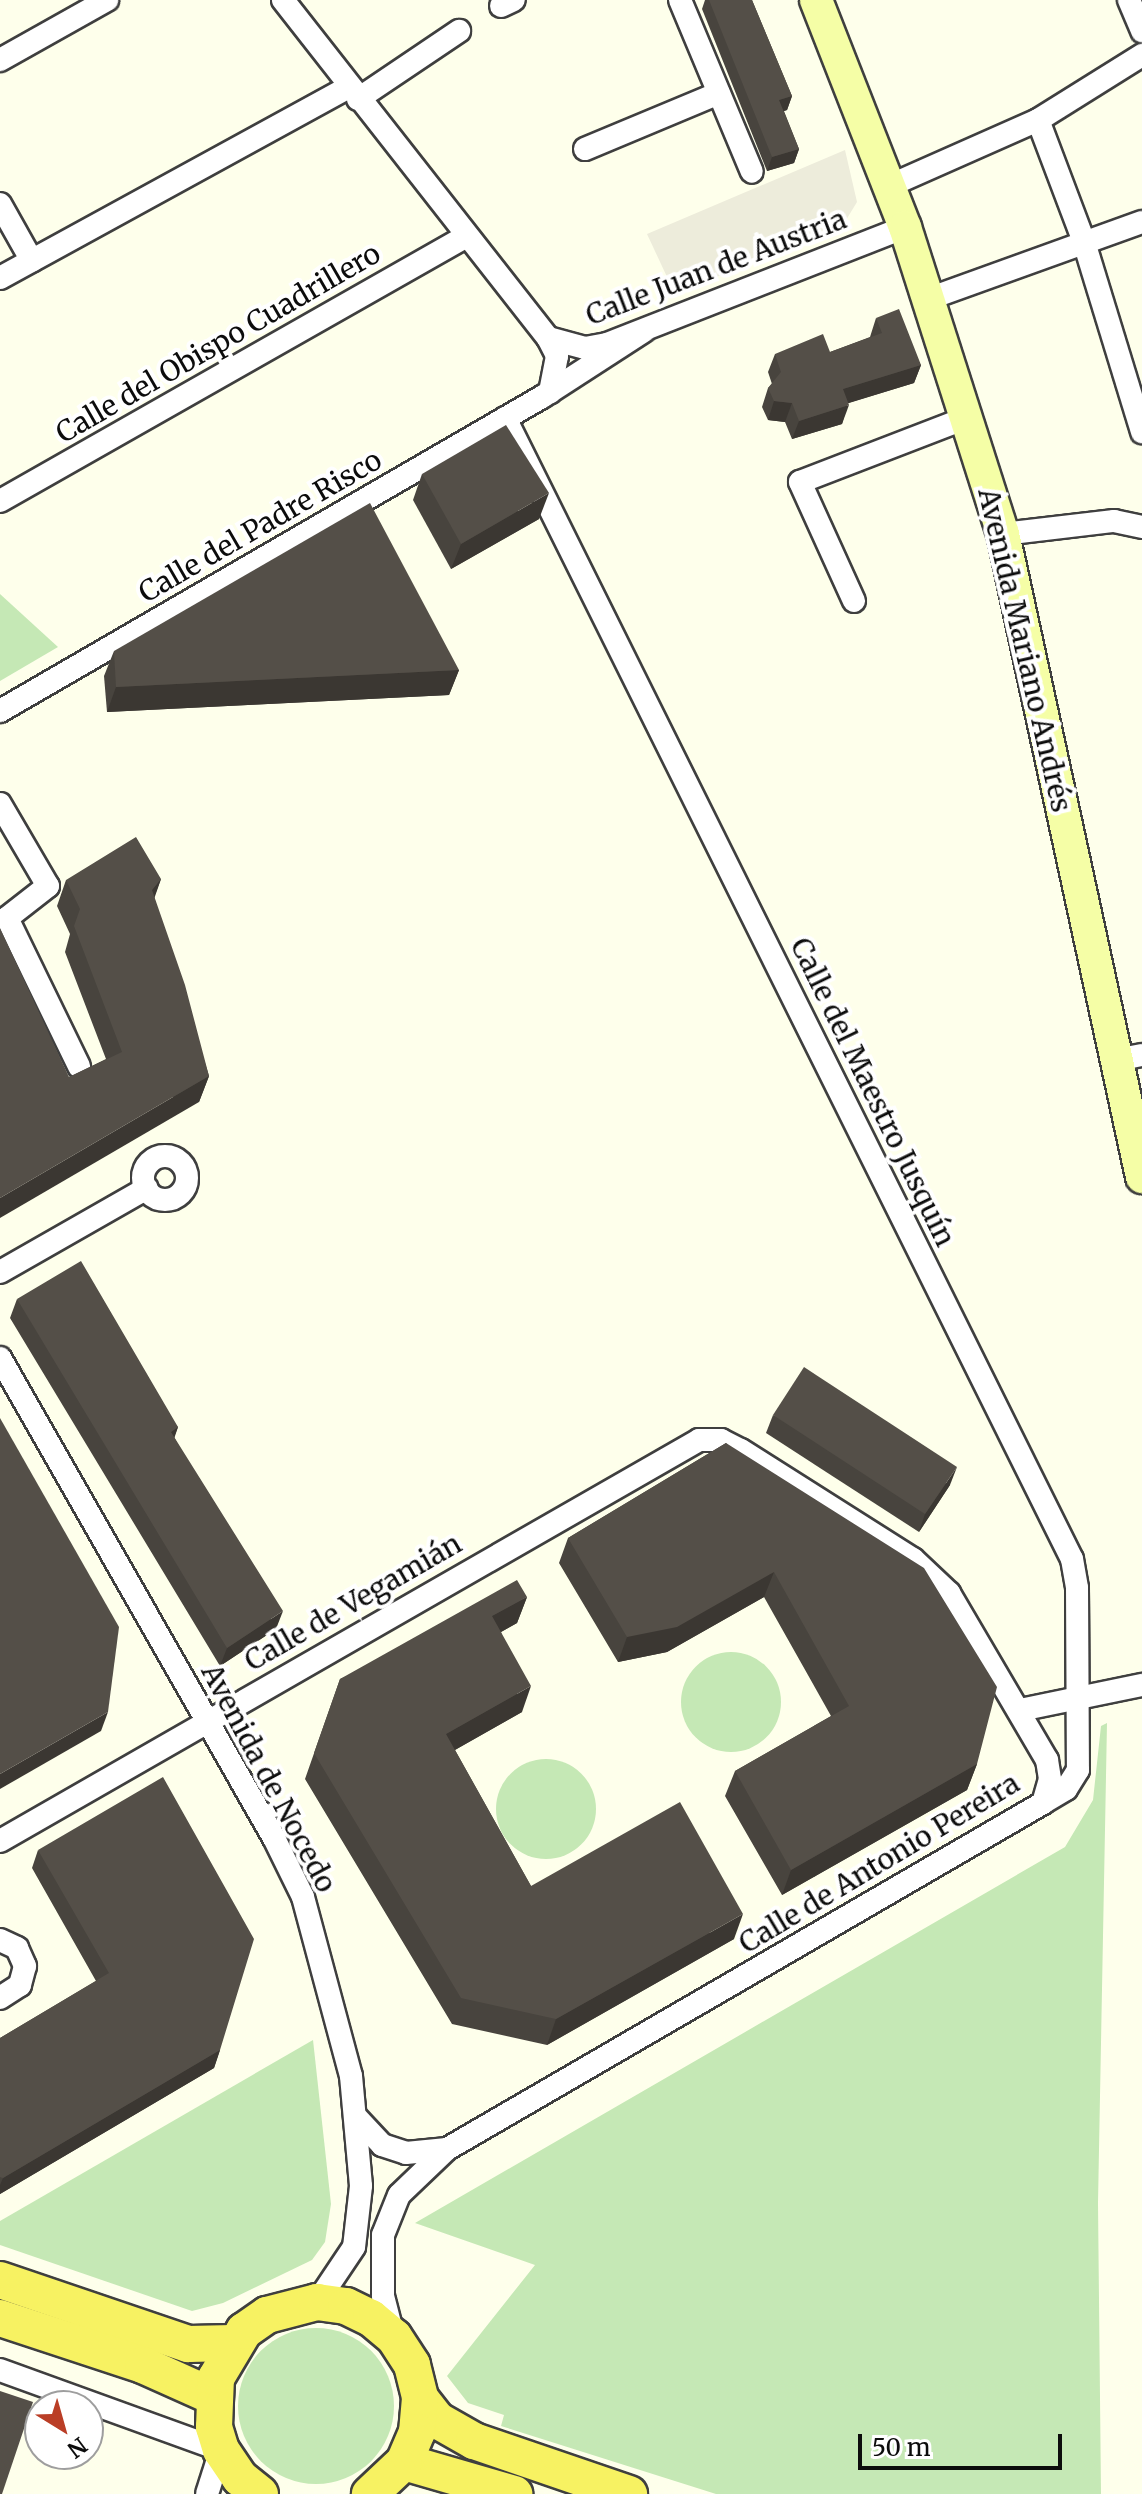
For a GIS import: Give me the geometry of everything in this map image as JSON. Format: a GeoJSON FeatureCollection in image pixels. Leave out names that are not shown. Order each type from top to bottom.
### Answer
{"type":"FeatureCollection","features":[{"type":"Feature","properties":{"kind":"main road","name":"Avenida Mariano Andrés"},"geometry":{"type":"LineString","coordinates":[[816,0],[905,227],[1003,534],[1129,1058],[1142,1177]]}},
{"type":"Feature","properties":{"kind":"main road"},"geometry":{"type":"LineString","coordinates":[[0,2280],[188,2344],[233,2343]]}},
{"type":"Feature","properties":{"kind":"main road"},"geometry":{"type":"LineString","coordinates":[[260,2494],[240,2478],[221,2450],[212,2396],[233,2343],[267,2315],[317,2302],[346,2306],[394,2337],[412,2365],[420,2398],[417,2432],[383,2484],[514,2494]]}},
{"type":"Feature","properties":{"kind":"main road"},"geometry":{"type":"LineString","coordinates":[[0,2318],[143,2365],[212,2396]]}},
{"type":"Feature","properties":{"kind":"main road"},"geometry":{"type":"LineString","coordinates":[[420,2398],[437,2420],[474,2441],[629,2494]]}},
{"type":"Feature","properties":{"kind":"street"},"geometry":{"type":"LineString","coordinates":[[0,60],[107,0]]}},
{"type":"Feature","properties":{"kind":"street"},"geometry":{"type":"LineString","coordinates":[[283,0],[465,237],[548,338],[557,356],[550,392]]}},
{"type":"Feature","properties":{"kind":"street"},"geometry":{"type":"LineString","coordinates":[[680,0],[752,172]]}},
{"type":"Feature","properties":{"kind":"street"},"geometry":{"type":"LineString","coordinates":[[1129,0],[1142,31]]}},
{"type":"Feature","properties":{"kind":"street"},"geometry":{"type":"LineString","coordinates":[[0,278],[354,93],[459,31]]}},
{"type":"Feature","properties":{"kind":"street"},"geometry":{"type":"LineString","coordinates":[[889,186],[1038,120],[1142,55]]}},
{"type":"Feature","properties":{"kind":"street"},"geometry":{"type":"LineString","coordinates":[[585,149],[719,93]]}},
{"type":"Feature","properties":{"kind":"street"},"geometry":{"type":"LineString","coordinates":[[1038,120],[1137,388],[1142,432]]}},
{"type":"Feature","properties":{"kind":"street"},"geometry":{"type":"LineString","coordinates":[[0,204],[32,261]]}},
{"type":"Feature","properties":{"kind":"street"},"geometry":{"type":"LineString","coordinates":[[928,299],[1142,222]]}},
{"type":"Feature","properties":{"kind":"street","name":"Calle Juan de Austria"},"geometry":{"type":"LineString","coordinates":[[548,338],[585,348],[644,331],[905,227]]}},
{"type":"Feature","properties":{"kind":"street","name":"Calle del Obispo Cuadrillero"},"geometry":{"type":"LineString","coordinates":[[0,501],[465,237]]}},
{"type":"Feature","properties":{"kind":"street","name":"Calle del Padre Risco"},"geometry":{"type":"LineString","coordinates":[[0,711],[550,392],[644,331]]}},
{"type":"Feature","properties":{"kind":"street","name":"Calle del Maestro Jusquín"},"geometry":{"type":"LineString","coordinates":[[505,418],[1072,1559],[1079,1695],[1078,1770],[1066,1789],[1043,1803]]}},
{"type":"Feature","properties":{"kind":"street"},"geometry":{"type":"LineString","coordinates":[[854,601],[800,482],[966,418]]}},
{"type":"Feature","properties":{"kind":"street"},"geometry":{"type":"LineString","coordinates":[[1003,534],[1114,521],[1142,527]]}},
{"type":"Feature","properties":{"kind":"street"},"geometry":{"type":"LineString","coordinates":[[0,804],[48,886],[7,918],[79,1066]]}},
{"type":"Feature","properties":{"kind":"street"},"geometry":{"type":"LineString","coordinates":[[0,1272],[147,1188]]}},
{"type":"Feature","properties":{"kind":"street","name":"Avenida de Nocedo"},"geometry":{"type":"LineString","coordinates":[[0,1358],[208,1721],[303,1897],[336,2009],[357,2118],[361,2186],[354,2247],[317,2302]]}},
{"type":"Feature","properties":{"kind":"street","name":"Calle de Vegamián"},"geometry":{"type":"LineString","coordinates":[[0,1841],[675,1451],[699,1440],[721,1440],[741,1450]]}},
{"type":"Feature","properties":{"kind":"street","name":"Calle de Antonio Pereira"},"geometry":{"type":"LineString","coordinates":[[394,2337],[383,2296],[383,2235],[399,2195],[447,2149],[1043,1803],[1050,1779],[1047,1760],[1020,1710],[930,1571],[741,1450]]}},
{"type":"Feature","properties":{"kind":"street"},"geometry":{"type":"LineString","coordinates":[[1020,1710],[1079,1695],[1142,1685]]}},
{"type":"Feature","properties":{"kind":"street"},"geometry":{"type":"LineString","coordinates":[[0,1940],[17,1948],[25,1966],[20,1985],[0,1998]]}},
{"type":"Feature","properties":{"kind":"street","name":"Calle de Antonio Pereira"},"geometry":{"type":"LineString","coordinates":[[357,2118],[382,2145],[406,2153],[447,2149]]}},
{"type":"Feature","properties":{"kind":"street"},"geometry":{"type":"LineString","coordinates":[[0,2370],[221,2450],[207,2494]]}},
{"type":"Feature","properties":{"kind":"green space"},"geometry":{"type":"Polygon","coordinates":[[[0,594],[58,647],[0,681],[0,594]]]}},
{"type":"Feature","properties":{"kind":"green space"},"geometry":{"type":"Polygon","coordinates":[[[731,1652],[750,1655],[767,1666],[778,1683],[781,1702],[778,1721],[767,1738],[750,1749],[731,1752],[712,1749],[695,1738],[684,1721],[681,1702],[684,1683],[695,1666],[712,1655],[731,1652]]]}},
{"type":"Feature","properties":{"kind":"green space"},"geometry":{"type":"Polygon","coordinates":[[[1107,1723],[1098,2203],[1101,2494],[716,2494],[501,2426],[504,2415],[468,2403],[447,2376],[535,2265],[415,2223],[1065,1847],[1093,1800],[1101,1726],[1107,1723]]]}},
{"type":"Feature","properties":{"kind":"green space"},"geometry":{"type":"Polygon","coordinates":[[[546,1759],[574,1767],[588,1781],[596,1809],[588,1837],[574,1851],[546,1859],[518,1851],[504,1837],[496,1809],[504,1781],[518,1767],[546,1759]]]}},
{"type":"Feature","properties":{"kind":"green space"},"geometry":{"type":"Polygon","coordinates":[[[313,2040],[331,2204],[325,2242],[312,2260],[223,2303],[192,2311],[0,2245],[0,2221],[313,2040]]]}},
{"type":"Feature","properties":{"kind":"green space"},"geometry":{"type":"Polygon","coordinates":[[[316,2328],[346,2334],[371,2351],[388,2376],[394,2406],[388,2436],[371,2461],[346,2478],[316,2484],[286,2478],[261,2461],[244,2436],[238,2406],[244,2376],[261,2351],[286,2334],[316,2328]]]}},
{"type":"Feature","properties":{"kind":"shaded area"},"geometry":{"type":"Polygon","coordinates":[[[845,150],[857,202],[843,225],[675,294],[647,234],[845,150]]]}},
{"type":"Feature","properties":{"kind":"building"},"geometry":{"type":"Polygon","coordinates":[[[709,0],[752,0],[792,96],[779,100],[799,149],[772,157],[709,0]]]}},
{"type":"Feature","properties":{"kind":"building"},"geometry":{"type":"Polygon","coordinates":[[[899,309],[921,365],[843,389],[849,405],[799,421],[792,403],[774,401],[768,388],[781,372],[775,354],[823,334],[830,352],[882,333],[876,318],[899,309]]]}},
{"type":"Feature","properties":{"kind":"building"},"geometry":{"type":"Polygon","coordinates":[[[506,425],[549,493],[461,544],[422,474],[506,425]]]}},
{"type":"Feature","properties":{"kind":"building"},"geometry":{"type":"Polygon","coordinates":[[[370,503],[459,670],[116,687],[114,651],[370,503]]]}},
{"type":"Feature","properties":{"kind":"building"},"geometry":{"type":"Polygon","coordinates":[[[136,837],[161,879],[152,890],[185,985],[209,1076],[0,1198],[0,928],[69,1077],[122,1052],[74,926],[80,909],[66,880],[136,837]]]}},
{"type":"Feature","properties":{"kind":"building"},"geometry":{"type":"Polygon","coordinates":[[[81,1261],[178,1427],[171,1432],[283,1611],[227,1648],[17,1299],[81,1261]]]}},
{"type":"Feature","properties":{"kind":"building"},"geometry":{"type":"Polygon","coordinates":[[[804,1367],[957,1467],[925,1514],[773,1415],[804,1367]]]}},
{"type":"Feature","properties":{"kind":"building"},"geometry":{"type":"Polygon","coordinates":[[[0,1418],[119,1627],[108,1712],[0,1774],[0,1418]]]}},
{"type":"Feature","properties":{"kind":"building"},"geometry":{"type":"Polygon","coordinates":[[[726,1443],[924,1568],[997,1687],[977,1764],[791,1870],[735,1771],[849,1706],[774,1572],[677,1627],[627,1637],[568,1538],[726,1443]]]}},
{"type":"Feature","properties":{"kind":"building"},"geometry":{"type":"Polygon","coordinates":[[[517,1580],[527,1597],[492,1616],[531,1686],[446,1734],[531,1886],[680,1802],[743,1914],[556,2019],[461,1998],[314,1753],[340,1679],[517,1580]]]}},
{"type":"Feature","properties":{"kind":"building"},"geometry":{"type":"Polygon","coordinates":[[[163,1777],[254,1939],[220,2050],[0,2177],[0,2038],[109,1973],[38,1850],[163,1777]]]}},
{"type":"Feature","properties":{"kind":"building"},"geometry":{"type":"Polygon","coordinates":[[[0,2391],[24,2399],[24,2429],[0,2494],[0,2391]]]}}]}
